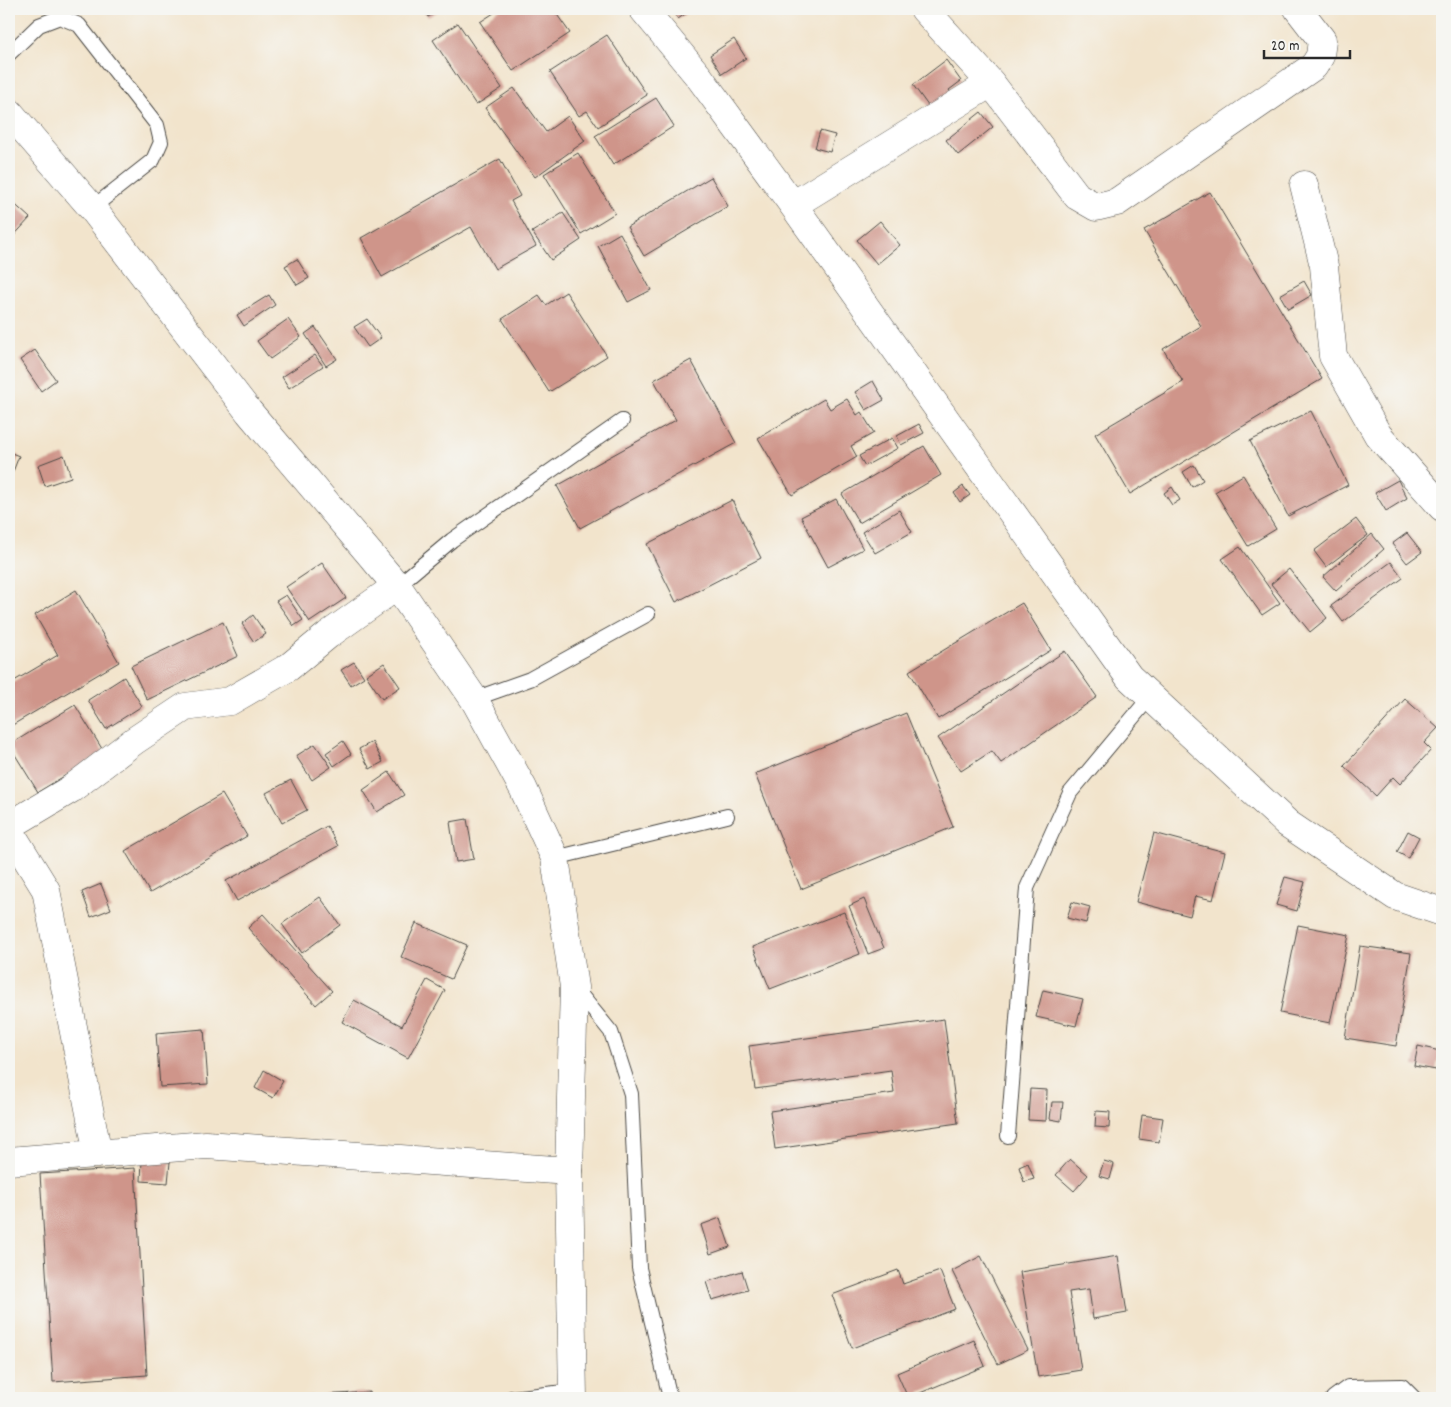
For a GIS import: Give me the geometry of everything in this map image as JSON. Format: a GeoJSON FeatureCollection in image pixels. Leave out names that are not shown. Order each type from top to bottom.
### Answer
{"type":"FeatureCollection","features":[{"type":"Feature","properties":{"kind":"street"},"geometry":{"type":"LineString","coordinates":[[643,9],[700,78],[793,206],[1128,677],[1288,824],[1395,896],[1442,912]]}},
{"type":"Feature","properties":{"kind":"street"},"geometry":{"type":"LineString","coordinates":[[924,9],[991,83],[1077,196],[1096,206],[1118,202],[1314,66],[1320,56],[1322,40],[1298,9]]}},
{"type":"Feature","properties":{"kind":"street"},"geometry":{"type":"LineString","coordinates":[[793,206],[991,83]]}},
{"type":"Feature","properties":{"kind":"street"},"geometry":{"type":"LineString","coordinates":[[9,112],[92,208],[249,412],[397,586],[474,699],[523,788],[554,858],[574,986],[569,1171],[573,1395]]}},
{"type":"Feature","properties":{"kind":"street"},"geometry":{"type":"LineString","coordinates":[[1304,185],[1324,266],[1333,356],[1378,435],[1442,507]]}},
{"type":"Feature","properties":{"kind":"street"},"geometry":{"type":"LineString","coordinates":[[9,826],[71,789],[134,741],[185,707],[230,701],[289,667],[328,635],[397,586]]}},
{"type":"Feature","properties":{"kind":"street"},"geometry":{"type":"LineString","coordinates":[[9,830],[46,890],[98,1154]]}},
{"type":"Feature","properties":{"kind":"street"},"geometry":{"type":"LineString","coordinates":[[9,1161],[206,1145],[569,1171]]}},
{"type":"Feature","properties":{"kind":"lane"},"geometry":{"type":"LineString","coordinates":[[9,54],[40,25],[60,17],[79,25],[157,125],[161,142],[153,160],[92,208]]}},
{"type":"Feature","properties":{"kind":"lane"},"geometry":{"type":"LineString","coordinates":[[397,586],[452,540],[622,421]]}},
{"type":"Feature","properties":{"kind":"lane"},"geometry":{"type":"LineString","coordinates":[[474,699],[530,679],[648,614]]}},
{"type":"Feature","properties":{"kind":"lane"},"geometry":{"type":"LineString","coordinates":[[1008,1136],[1027,888],[1070,794],[1150,697]]}},
{"type":"Feature","properties":{"kind":"lane"},"geometry":{"type":"LineString","coordinates":[[554,858],[728,816]]}},
{"type":"Feature","properties":{"kind":"lane"},"geometry":{"type":"LineString","coordinates":[[574,986],[611,1032],[631,1094],[639,1268],[670,1398]]}},
{"type":"Feature","properties":{"kind":"lane"},"geometry":{"type":"LineString","coordinates":[[1334,1398],[1348,1387],[1402,1386],[1414,1398]]}},
{"type":"Feature","properties":{"kind":"lane"},"geometry":{"type":"LineString","coordinates":[[511,1398],[573,1395]]}},
{"type":"Feature","properties":{"kind":"building"},"geometry":{"type":"Polygon","coordinates":[[[423,9],[442,9],[428,17],[423,9]]]}},
{"type":"Feature","properties":{"kind":"building"},"geometry":{"type":"Polygon","coordinates":[[[500,9],[553,9],[570,33],[513,71],[480,22],[500,9]]]}},
{"type":"Feature","properties":{"kind":"building"},"geometry":{"type":"Polygon","coordinates":[[[671,9],[691,9],[691,10],[678,19],[671,9]]]}},
{"type":"Feature","properties":{"kind":"building"},"geometry":{"type":"Polygon","coordinates":[[[458,23],[502,88],[476,105],[433,40],[458,23]]]}},
{"type":"Feature","properties":{"kind":"building"},"geometry":{"type":"Polygon","coordinates":[[[607,35],[647,95],[598,127],[587,111],[579,116],[550,72],[607,35]]]}},
{"type":"Feature","properties":{"kind":"building"},"geometry":{"type":"Polygon","coordinates":[[[734,39],[746,58],[722,74],[710,55],[734,39]]]}},
{"type":"Feature","properties":{"kind":"building"},"geometry":{"type":"Polygon","coordinates":[[[946,60],[961,81],[949,90],[955,99],[934,114],[913,85],[946,60]]]}},
{"type":"Feature","properties":{"kind":"building"},"geometry":{"type":"Polygon","coordinates":[[[514,88],[546,132],[568,116],[585,141],[535,177],[485,108],[514,88]]]}},
{"type":"Feature","properties":{"kind":"building"},"geometry":{"type":"Polygon","coordinates":[[[656,98],[674,126],[613,165],[595,136],[656,98]]]}},
{"type":"Feature","properties":{"kind":"building"},"geometry":{"type":"Polygon","coordinates":[[[981,112],[993,127],[958,155],[946,140],[981,112]]]}},
{"type":"Feature","properties":{"kind":"building"},"geometry":{"type":"Polygon","coordinates":[[[820,131],[835,135],[830,152],[815,148],[820,131]]]}},
{"type":"Feature","properties":{"kind":"building"},"geometry":{"type":"Polygon","coordinates":[[[578,153],[615,213],[581,234],[544,174],[578,153]]]}},
{"type":"Feature","properties":{"kind":"building"},"geometry":{"type":"Polygon","coordinates":[[[500,159],[520,196],[511,201],[536,246],[495,269],[471,227],[382,277],[361,238],[500,159]]]}},
{"type":"Feature","properties":{"kind":"building"},"geometry":{"type":"Polygon","coordinates":[[[711,177],[728,206],[644,256],[627,227],[711,177]]]}},
{"type":"Feature","properties":{"kind":"building"},"geometry":{"type":"Polygon","coordinates":[[[1210,192],[1322,379],[1130,494],[1095,434],[1183,382],[1163,349],[1201,326],[1144,230],[1210,192]]]}},
{"type":"Feature","properties":{"kind":"building"},"geometry":{"type":"Polygon","coordinates":[[[9,199],[30,218],[9,241],[9,199]]]}},
{"type":"Feature","properties":{"kind":"building"},"geometry":{"type":"Polygon","coordinates":[[[563,213],[581,240],[551,260],[532,232],[563,213]]]}},
{"type":"Feature","properties":{"kind":"building"},"geometry":{"type":"Polygon","coordinates":[[[880,221],[900,245],[877,264],[857,240],[880,221]]]}},
{"type":"Feature","properties":{"kind":"building"},"geometry":{"type":"Polygon","coordinates":[[[620,233],[651,290],[628,302],[598,246],[620,233]]]}},
{"type":"Feature","properties":{"kind":"building"},"geometry":{"type":"Polygon","coordinates":[[[297,259],[309,278],[297,285],[285,266],[297,259]]]}},
{"type":"Feature","properties":{"kind":"building"},"geometry":{"type":"Polygon","coordinates":[[[1304,281],[1312,295],[1288,309],[1280,295],[1304,281]]]}},
{"type":"Feature","properties":{"kind":"building"},"geometry":{"type":"Polygon","coordinates":[[[566,292],[607,356],[549,392],[502,319],[539,295],[546,305],[566,292]]]}},
{"type":"Feature","properties":{"kind":"building"},"geometry":{"type":"Polygon","coordinates":[[[269,295],[275,305],[244,326],[237,315],[269,295]]]}},
{"type":"Feature","properties":{"kind":"building"},"geometry":{"type":"Polygon","coordinates":[[[288,319],[301,337],[270,359],[257,341],[288,319]]]}},
{"type":"Feature","properties":{"kind":"building"},"geometry":{"type":"Polygon","coordinates":[[[367,319],[381,338],[368,347],[354,327],[367,319]]]}},
{"type":"Feature","properties":{"kind":"building"},"geometry":{"type":"Polygon","coordinates":[[[315,327],[337,359],[326,366],[305,334],[315,327]]]}},
{"type":"Feature","properties":{"kind":"building"},"geometry":{"type":"Polygon","coordinates":[[[35,350],[56,380],[41,391],[20,360],[35,350]]]}},
{"type":"Feature","properties":{"kind":"building"},"geometry":{"type":"Polygon","coordinates":[[[315,355],[323,366],[289,388],[282,377],[315,355]]]}},
{"type":"Feature","properties":{"kind":"building"},"geometry":{"type":"Polygon","coordinates":[[[691,360],[736,443],[580,528],[557,486],[676,420],[654,380],[691,360]]]}},
{"type":"Feature","properties":{"kind":"building"},"geometry":{"type":"Polygon","coordinates":[[[873,381],[884,400],[866,410],[855,392],[873,381]]]}},
{"type":"Feature","properties":{"kind":"building"},"geometry":{"type":"Polygon","coordinates":[[[824,399],[830,409],[847,399],[857,415],[861,412],[874,433],[851,446],[857,457],[792,495],[758,438],[824,399]]]}},
{"type":"Feature","properties":{"kind":"building"},"geometry":{"type":"Polygon","coordinates":[[[1311,411],[1348,485],[1288,516],[1250,441],[1311,411]]]}},
{"type":"Feature","properties":{"kind":"building"},"geometry":{"type":"Polygon","coordinates":[[[919,424],[924,433],[901,445],[897,436],[919,424]]]}},
{"type":"Feature","properties":{"kind":"building"},"geometry":{"type":"Polygon","coordinates":[[[892,438],[898,448],[865,466],[859,456],[892,438]]]}},
{"type":"Feature","properties":{"kind":"building"},"geometry":{"type":"Polygon","coordinates":[[[924,446],[941,475],[859,523],[842,494],[924,446]]]}},
{"type":"Feature","properties":{"kind":"building"},"geometry":{"type":"Polygon","coordinates":[[[9,452],[19,456],[9,482],[9,452]]]}},
{"type":"Feature","properties":{"kind":"building"},"geometry":{"type":"Polygon","coordinates":[[[64,455],[71,477],[45,486],[38,465],[64,455]]]}},
{"type":"Feature","properties":{"kind":"building"},"geometry":{"type":"Polygon","coordinates":[[[1194,465],[1203,480],[1192,487],[1183,472],[1194,465]]]}},
{"type":"Feature","properties":{"kind":"building"},"geometry":{"type":"Polygon","coordinates":[[[1243,475],[1276,529],[1248,546],[1215,492],[1243,475]]]}},
{"type":"Feature","properties":{"kind":"building"},"geometry":{"type":"Polygon","coordinates":[[[1398,480],[1407,498],[1386,511],[1375,493],[1398,480]]]}},
{"type":"Feature","properties":{"kind":"building"},"geometry":{"type":"Polygon","coordinates":[[[963,486],[970,495],[960,502],[954,493],[963,486]]]}},
{"type":"Feature","properties":{"kind":"building"},"geometry":{"type":"Polygon","coordinates":[[[1172,487],[1180,500],[1172,505],[1164,493],[1172,487]]]}},
{"type":"Feature","properties":{"kind":"building"},"geometry":{"type":"Polygon","coordinates":[[[836,499],[863,549],[828,567],[801,517],[836,499]]]}},
{"type":"Feature","properties":{"kind":"building"},"geometry":{"type":"Polygon","coordinates":[[[732,500],[761,558],[676,602],[647,544],[732,500]]]}},
{"type":"Feature","properties":{"kind":"building"},"geometry":{"type":"Polygon","coordinates":[[[899,510],[912,532],[875,553],[862,532],[899,510]]]}},
{"type":"Feature","properties":{"kind":"building"},"geometry":{"type":"Polygon","coordinates":[[[1356,519],[1368,535],[1326,567],[1314,551],[1356,519]]]}},
{"type":"Feature","properties":{"kind":"building"},"geometry":{"type":"Polygon","coordinates":[[[1407,533],[1422,552],[1407,563],[1392,544],[1407,533]]]}},
{"type":"Feature","properties":{"kind":"building"},"geometry":{"type":"Polygon","coordinates":[[[1372,534],[1384,549],[1336,591],[1323,577],[1372,534]]]}},
{"type":"Feature","properties":{"kind":"building"},"geometry":{"type":"Polygon","coordinates":[[[1240,547],[1280,603],[1262,615],[1222,559],[1240,547]]]}},
{"type":"Feature","properties":{"kind":"building"},"geometry":{"type":"Polygon","coordinates":[[[1391,562],[1403,578],[1343,622],[1331,606],[1391,562]]]}},
{"type":"Feature","properties":{"kind":"building"},"geometry":{"type":"Polygon","coordinates":[[[322,563],[346,598],[310,622],[286,587],[322,563]]]}},
{"type":"Feature","properties":{"kind":"building"},"geometry":{"type":"Polygon","coordinates":[[[1289,569],[1327,618],[1310,632],[1271,584],[1289,569]]]}},
{"type":"Feature","properties":{"kind":"building"},"geometry":{"type":"Polygon","coordinates":[[[76,590],[119,662],[9,727],[9,684],[58,655],[35,615],[76,590]]]}},
{"type":"Feature","properties":{"kind":"building"},"geometry":{"type":"Polygon","coordinates":[[[286,595],[303,620],[294,626],[276,601],[286,595]]]}},
{"type":"Feature","properties":{"kind":"building"},"geometry":{"type":"Polygon","coordinates":[[[1022,603],[1051,650],[938,719],[909,671],[1022,603]]]}},
{"type":"Feature","properties":{"kind":"building"},"geometry":{"type":"Polygon","coordinates":[[[253,615],[266,634],[254,642],[242,624],[253,615]]]}},
{"type":"Feature","properties":{"kind":"building"},"geometry":{"type":"Polygon","coordinates":[[[223,622],[238,656],[147,700],[131,666],[223,622]]]}},
{"type":"Feature","properties":{"kind":"building"},"geometry":{"type":"Polygon","coordinates":[[[1065,651],[1097,697],[1001,763],[992,751],[961,771],[938,738],[1065,651]]]}},
{"type":"Feature","properties":{"kind":"building"},"geometry":{"type":"Polygon","coordinates":[[[354,662],[364,677],[351,685],[341,670],[354,662]]]}},
{"type":"Feature","properties":{"kind":"building"},"geometry":{"type":"Polygon","coordinates":[[[384,663],[400,687],[382,699],[366,675],[384,663]]]}},
{"type":"Feature","properties":{"kind":"building"},"geometry":{"type":"Polygon","coordinates":[[[124,677],[142,706],[106,729],[88,700],[124,677]]]}},
{"type":"Feature","properties":{"kind":"building"},"geometry":{"type":"Polygon","coordinates":[[[1405,699],[1438,728],[1424,743],[1431,750],[1400,784],[1393,777],[1376,796],[1344,766],[1405,699]]]}},
{"type":"Feature","properties":{"kind":"building"},"geometry":{"type":"Polygon","coordinates":[[[75,705],[104,752],[38,792],[9,745],[75,705]]]}},
{"type":"Feature","properties":{"kind":"building"},"geometry":{"type":"Polygon","coordinates":[[[906,713],[953,827],[801,889],[755,774],[906,713]]]}},
{"type":"Feature","properties":{"kind":"building"},"geometry":{"type":"Polygon","coordinates":[[[343,741],[351,754],[334,766],[326,753],[343,741]]]}},
{"type":"Feature","properties":{"kind":"building"},"geometry":{"type":"Polygon","coordinates":[[[372,742],[383,762],[370,769],[359,749],[372,742]]]}},
{"type":"Feature","properties":{"kind":"building"},"geometry":{"type":"Polygon","coordinates":[[[315,744],[331,767],[312,780],[296,756],[315,744]]]}},
{"type":"Feature","properties":{"kind":"building"},"geometry":{"type":"Polygon","coordinates":[[[389,772],[404,795],[377,812],[363,790],[389,772]]]}},
{"type":"Feature","properties":{"kind":"building"},"geometry":{"type":"Polygon","coordinates":[[[291,780],[307,810],[282,823],[266,793],[291,780]]]}},
{"type":"Feature","properties":{"kind":"building"},"geometry":{"type":"Polygon","coordinates":[[[222,794],[247,836],[150,893],[125,851],[222,794]]]}},
{"type":"Feature","properties":{"kind":"building"},"geometry":{"type":"Polygon","coordinates":[[[467,819],[474,859],[456,862],[450,822],[467,819]]]}},
{"type":"Feature","properties":{"kind":"building"},"geometry":{"type":"Polygon","coordinates":[[[327,826],[338,846],[237,901],[226,881],[327,826]]]}},
{"type":"Feature","properties":{"kind":"building"},"geometry":{"type":"Polygon","coordinates":[[[1408,831],[1419,837],[1408,858],[1397,852],[1408,831]]]}},
{"type":"Feature","properties":{"kind":"building"},"geometry":{"type":"Polygon","coordinates":[[[1154,833],[1225,852],[1213,900],[1195,896],[1190,916],[1136,902],[1154,833]]]}},
{"type":"Feature","properties":{"kind":"building"},"geometry":{"type":"Polygon","coordinates":[[[1285,877],[1305,882],[1297,911],[1276,905],[1285,877]]]}},
{"type":"Feature","properties":{"kind":"building"},"geometry":{"type":"Polygon","coordinates":[[[101,884],[111,909],[91,917],[82,892],[101,884]]]}},
{"type":"Feature","properties":{"kind":"building"},"geometry":{"type":"Polygon","coordinates":[[[320,897],[340,925],[302,953],[282,924],[320,897]]]}},
{"type":"Feature","properties":{"kind":"building"},"geometry":{"type":"Polygon","coordinates":[[[864,899],[884,948],[868,954],[849,906],[864,899]]]}},
{"type":"Feature","properties":{"kind":"building"},"geometry":{"type":"Polygon","coordinates":[[[1072,902],[1090,907],[1086,923],[1067,918],[1072,902]]]}},
{"type":"Feature","properties":{"kind":"building"},"geometry":{"type":"Polygon","coordinates":[[[844,912],[860,954],[770,989],[753,947],[844,912]]]}},
{"type":"Feature","properties":{"kind":"building"},"geometry":{"type":"Polygon","coordinates":[[[263,914],[332,991],[316,1005],[248,928],[263,914]]]}},
{"type":"Feature","properties":{"kind":"building"},"geometry":{"type":"Polygon","coordinates":[[[416,923],[467,945],[451,979],[401,957],[416,923]]]}},
{"type":"Feature","properties":{"kind":"building"},"geometry":{"type":"Polygon","coordinates":[[[1298,925],[1349,935],[1330,1023],[1280,1013],[1298,925]]]}},
{"type":"Feature","properties":{"kind":"building"},"geometry":{"type":"Polygon","coordinates":[[[1360,946],[1411,953],[1396,1046],[1345,1038],[1360,946]]]}},
{"type":"Feature","properties":{"kind":"building"},"geometry":{"type":"Polygon","coordinates":[[[427,980],[445,990],[408,1058],[342,1022],[354,1000],[402,1026],[427,980]]]}},
{"type":"Feature","properties":{"kind":"building"},"geometry":{"type":"Polygon","coordinates":[[[1043,990],[1083,999],[1076,1026],[1036,1017],[1043,990]]]}},
{"type":"Feature","properties":{"kind":"building"},"geometry":{"type":"Polygon","coordinates":[[[944,1019],[958,1123],[775,1149],[770,1111],[894,1093],[891,1070],[755,1089],[749,1046],[944,1019]]]}},
{"type":"Feature","properties":{"kind":"building"},"geometry":{"type":"Polygon","coordinates":[[[204,1029],[208,1084],[160,1087],[156,1033],[204,1029]]]}},
{"type":"Feature","properties":{"kind":"building"},"geometry":{"type":"Polygon","coordinates":[[[1418,1046],[1440,1051],[1436,1070],[1414,1066],[1418,1046]]]}},
{"type":"Feature","properties":{"kind":"building"},"geometry":{"type":"Polygon","coordinates":[[[264,1070],[283,1081],[273,1098],[255,1088],[264,1070]]]}},
{"type":"Feature","properties":{"kind":"building"},"geometry":{"type":"Polygon","coordinates":[[[1030,1089],[1047,1090],[1046,1121],[1028,1120],[1030,1089]]]}},
{"type":"Feature","properties":{"kind":"building"},"geometry":{"type":"Polygon","coordinates":[[[1052,1102],[1063,1102],[1061,1121],[1050,1119],[1052,1102]]]}},
{"type":"Feature","properties":{"kind":"building"},"geometry":{"type":"Polygon","coordinates":[[[1096,1111],[1110,1112],[1109,1128],[1095,1127],[1096,1111]]]}},
{"type":"Feature","properties":{"kind":"building"},"geometry":{"type":"Polygon","coordinates":[[[1142,1115],[1163,1118],[1159,1142],[1139,1139],[1142,1115]]]}},
{"type":"Feature","properties":{"kind":"building"},"geometry":{"type":"Polygon","coordinates":[[[1070,1159],[1088,1175],[1074,1191],[1056,1175],[1070,1159]]]}},
{"type":"Feature","properties":{"kind":"building"},"geometry":{"type":"Polygon","coordinates":[[[142,1160],[170,1162],[168,1183],[141,1181],[142,1160]]]}},
{"type":"Feature","properties":{"kind":"building"},"geometry":{"type":"Polygon","coordinates":[[[1104,1161],[1114,1164],[1110,1179],[1099,1176],[1104,1161]]]}},
{"type":"Feature","properties":{"kind":"building"},"geometry":{"type":"Polygon","coordinates":[[[1028,1163],[1034,1179],[1024,1182],[1019,1167],[1028,1163]]]}},
{"type":"Feature","properties":{"kind":"building"},"geometry":{"type":"Polygon","coordinates":[[[135,1168],[147,1375],[53,1382],[40,1174],[135,1168]]]}},
{"type":"Feature","properties":{"kind":"building"},"geometry":{"type":"Polygon","coordinates":[[[720,1218],[730,1247],[710,1254],[701,1225],[720,1218]]]}},
{"type":"Feature","properties":{"kind":"building"},"geometry":{"type":"Polygon","coordinates":[[[981,1256],[1028,1350],[998,1364],[952,1271],[981,1256]]]}},
{"type":"Feature","properties":{"kind":"building"},"geometry":{"type":"Polygon","coordinates":[[[1118,1256],[1127,1313],[1093,1319],[1089,1289],[1069,1292],[1081,1370],[1038,1377],[1020,1272],[1118,1256]]]}},
{"type":"Feature","properties":{"kind":"building"},"geometry":{"type":"Polygon","coordinates":[[[898,1270],[903,1284],[940,1271],[955,1309],[852,1348],[832,1295],[898,1270]]]}},
{"type":"Feature","properties":{"kind":"building"},"geometry":{"type":"Polygon","coordinates":[[[742,1271],[748,1290],[712,1300],[706,1282],[742,1271]]]}},
{"type":"Feature","properties":{"kind":"building"},"geometry":{"type":"Polygon","coordinates":[[[974,1340],[985,1366],[908,1398],[897,1373],[974,1340]]]}},
{"type":"Feature","properties":{"kind":"building"},"geometry":{"type":"Polygon","coordinates":[[[370,1392],[371,1398],[305,1398],[305,1396],[370,1392]]]}}]}
